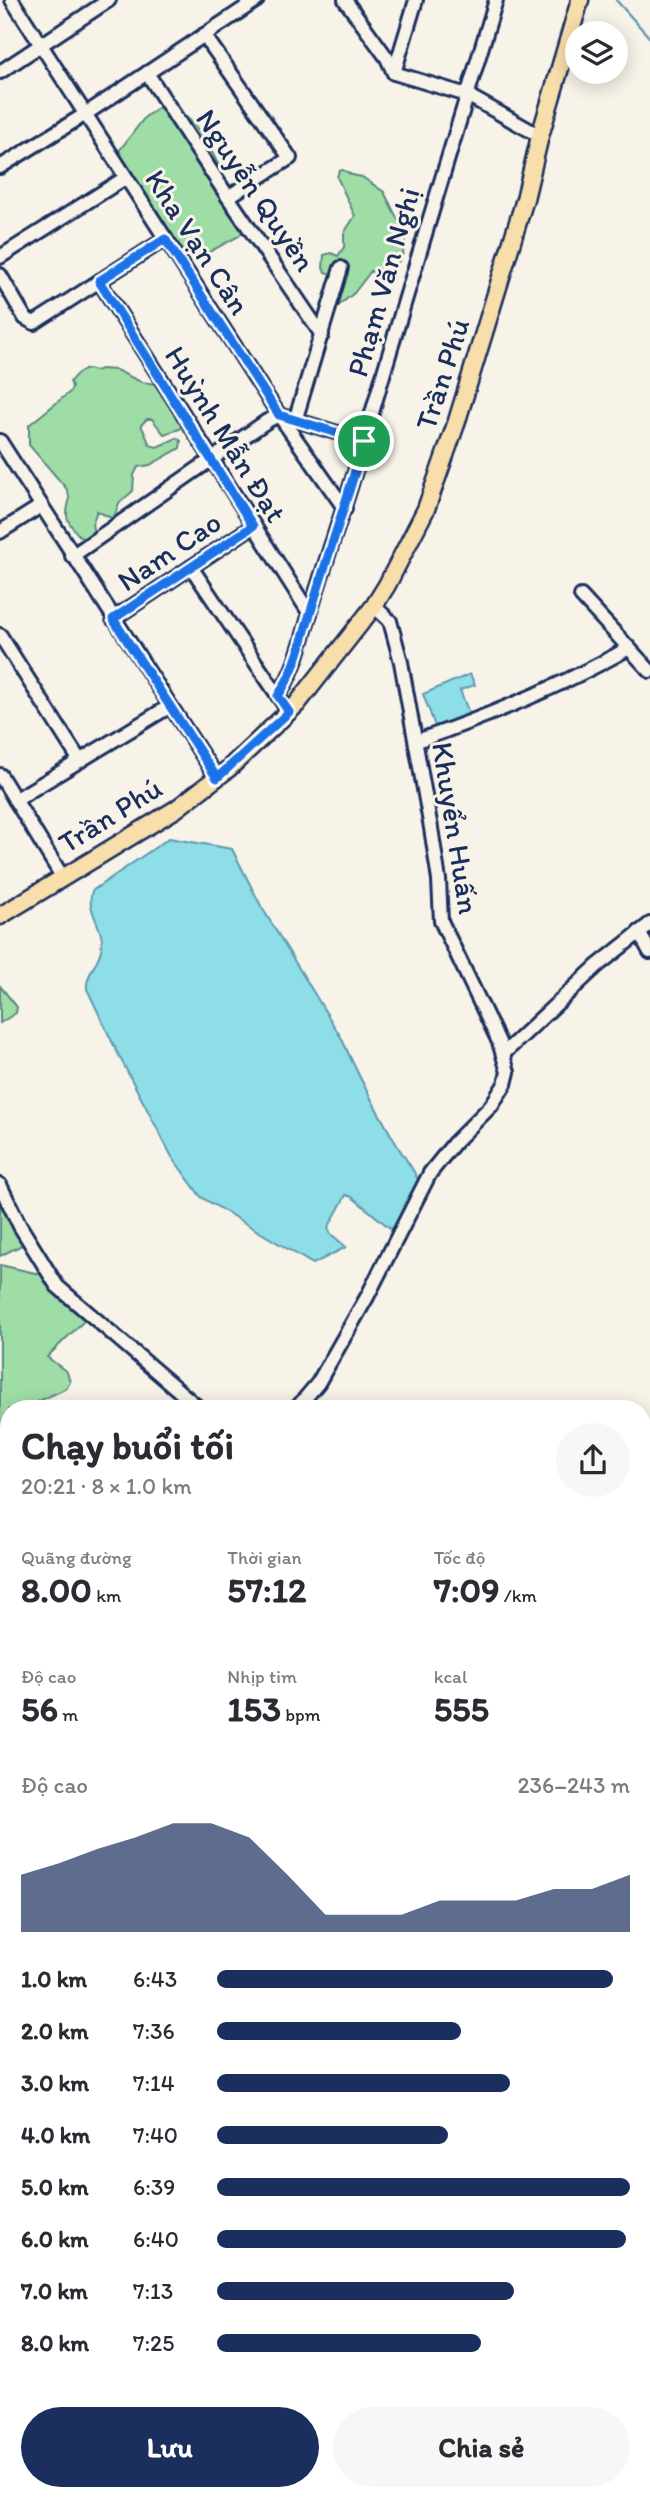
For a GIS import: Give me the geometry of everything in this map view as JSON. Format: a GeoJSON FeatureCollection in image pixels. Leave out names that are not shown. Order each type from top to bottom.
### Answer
{"type":"FeatureCollection","features":[{"type":"Feature","properties":{"kind":"main road","name":"Trần Phú"},"geometry":{"type":"LineString","coordinates":[[0,916],[176,808],[217,778],[289,712],[374,606],[407,548],[439,475],[490,317],[580,0]]}},
{"type":"Feature","properties":{"kind":"street","name":"Kha Vạn Cân"},"geometry":{"type":"LineString","coordinates":[[12,0],[279,415],[345,509]]}},
{"type":"Feature","properties":{"kind":"street"},"geometry":{"type":"LineString","coordinates":[[0,72],[109,0]]}},
{"type":"Feature","properties":{"kind":"street"},"geometry":{"type":"LineString","coordinates":[[0,167],[84,115],[257,0]]}},
{"type":"Feature","properties":{"kind":"street"},"geometry":{"type":"LineString","coordinates":[[345,0],[382,51],[394,73],[467,95],[540,136]]}},
{"type":"Feature","properties":{"kind":"street"},"geometry":{"type":"LineString","coordinates":[[394,73],[415,0]]}},
{"type":"Feature","properties":{"kind":"street","name":"Phạm Văn Nghị"},"geometry":{"type":"LineString","coordinates":[[278,696],[300,653],[496,0]]}},
{"type":"Feature","properties":{"kind":"street"},"geometry":{"type":"LineString","coordinates":[[204,35],[290,158],[228,197]]}},
{"type":"Feature","properties":{"kind":"street","name":"Nguyễn Quyền"},"geometry":{"type":"LineString","coordinates":[[147,73],[323,335]]}},
{"type":"Feature","properties":{"kind":"street"},"geometry":{"type":"LineString","coordinates":[[0,257],[125,178]]}},
{"type":"Feature","properties":{"kind":"street"},"geometry":{"type":"LineString","coordinates":[[0,275],[24,318],[34,323],[165,239]]}},
{"type":"Feature","properties":{"kind":"street"},"geometry":{"type":"LineString","coordinates":[[295,421],[341,268]]}},
{"type":"Feature","properties":{"kind":"street","name":"Huỳnh Mẫn Đạt"},"geometry":{"type":"LineString","coordinates":[[99,281],[310,614]]}},
{"type":"Feature","properties":{"kind":"street"},"geometry":{"type":"LineString","coordinates":[[72,556],[279,415],[364,441]]}},
{"type":"Feature","properties":{"kind":"street"},"geometry":{"type":"LineString","coordinates":[[0,441],[217,778]]}},
{"type":"Feature","properties":{"kind":"street"},"geometry":{"type":"LineString","coordinates":[[0,532],[41,506]]}},
{"type":"Feature","properties":{"kind":"street","name":"Nam Cao"},"geometry":{"type":"LineString","coordinates":[[113,619],[253,526]]}},
{"type":"Feature","properties":{"kind":"street"},"geometry":{"type":"LineString","coordinates":[[191,567],[289,712]]}},
{"type":"Feature","properties":{"kind":"street"},"geometry":{"type":"LineString","coordinates":[[581,596],[650,671]]}},
{"type":"Feature","properties":{"kind":"street","name":"Khuyển Huấn"},"geometry":{"type":"LineString","coordinates":[[303,1400],[318,1382],[367,1297],[430,1173],[455,1142],[491,1106],[505,1084],[508,1067],[504,1053],[441,921],[439,880],[417,741],[401,662],[391,625],[387,617],[374,606]]}},
{"type":"Feature","properties":{"kind":"street"},"geometry":{"type":"LineString","coordinates":[[0,635],[80,761]]}},
{"type":"Feature","properties":{"kind":"street"},"geometry":{"type":"LineString","coordinates":[[417,741],[461,726],[587,672],[628,648]]}},
{"type":"Feature","properties":{"kind":"street"},"geometry":{"type":"LineString","coordinates":[[15,800],[170,706]]}},
{"type":"Feature","properties":{"kind":"street"},"geometry":{"type":"LineString","coordinates":[[0,775],[63,878]]}},
{"type":"Feature","properties":{"kind":"street"},"geometry":{"type":"LineString","coordinates":[[504,1053],[567,992],[644,928],[650,951]]}},
{"type":"Feature","properties":{"kind":"street"},"geometry":{"type":"LineString","coordinates":[[0,1185],[20,1226],[57,1286],[190,1400]]}},
{"type":"Feature","properties":{"kind":"green space"},"geometry":{"type":"Polygon","coordinates":[[[159,107],[172,108],[183,114],[201,134],[218,164],[208,176],[243,224],[243,231],[239,236],[200,257],[182,253],[120,156],[119,151],[145,117],[159,107]]]}},
{"type":"Feature","properties":{"kind":"green space"},"geometry":{"type":"Polygon","coordinates":[[[339,171],[362,177],[384,192],[406,230],[403,253],[393,272],[382,276],[371,271],[354,293],[337,307],[328,302],[334,275],[325,272],[323,268],[324,255],[331,253],[338,256],[344,247],[344,233],[355,216],[337,177],[339,171]]]}},
{"type":"Feature","properties":{"kind":"green space"},"geometry":{"type":"Polygon","coordinates":[[[88,369],[116,370],[141,382],[157,384],[182,423],[180,429],[164,434],[152,419],[147,419],[141,425],[150,445],[157,447],[177,438],[181,441],[180,448],[150,465],[138,467],[134,475],[133,491],[119,503],[115,515],[111,518],[97,511],[92,524],[96,543],[92,547],[68,520],[69,496],[66,488],[29,445],[29,425],[70,392],[70,382],[80,372],[88,369]]]}},
{"type":"Feature","properties":{"kind":"green space"},"geometry":{"type":"Polygon","coordinates":[[[0,986],[17,1007],[16,1013],[0,1023],[0,986]]]}},
{"type":"Feature","properties":{"kind":"green space"},"geometry":{"type":"Polygon","coordinates":[[[0,1193],[28,1242],[0,1256],[0,1193]]]}},
{"type":"Feature","properties":{"kind":"green space"},"geometry":{"type":"Polygon","coordinates":[[[0,1265],[44,1275],[88,1317],[47,1357],[67,1372],[70,1382],[65,1389],[41,1400],[0,1400],[0,1265]]]}},
{"type":"Feature","properties":{"kind":"water"},"geometry":{"type":"Polygon","coordinates":[[[470,674],[475,685],[460,690],[472,721],[438,734],[423,694],[470,674]]]}},
{"type":"Feature","properties":{"kind":"water"},"geometry":{"type":"Polygon","coordinates":[[[169,838],[232,849],[261,906],[342,1039],[373,1103],[419,1182],[397,1230],[390,1228],[346,1195],[328,1228],[346,1247],[313,1264],[201,1197],[172,1157],[87,989],[89,977],[102,947],[101,933],[92,910],[92,891],[169,838]]]}},
{"type":"Feature","properties":{"kind":"waterway"},"geometry":{"type":"LineString","coordinates":[[616,0],[650,38]]}},
{"type":"Feature","properties":{"kind":"route"},"geometry":{"type":"LineString","coordinates":[[165,239],[279,415],[364,441],[300,653],[278,696],[289,712],[217,778],[113,619],[253,526],[99,281],[165,239]]}}]}
